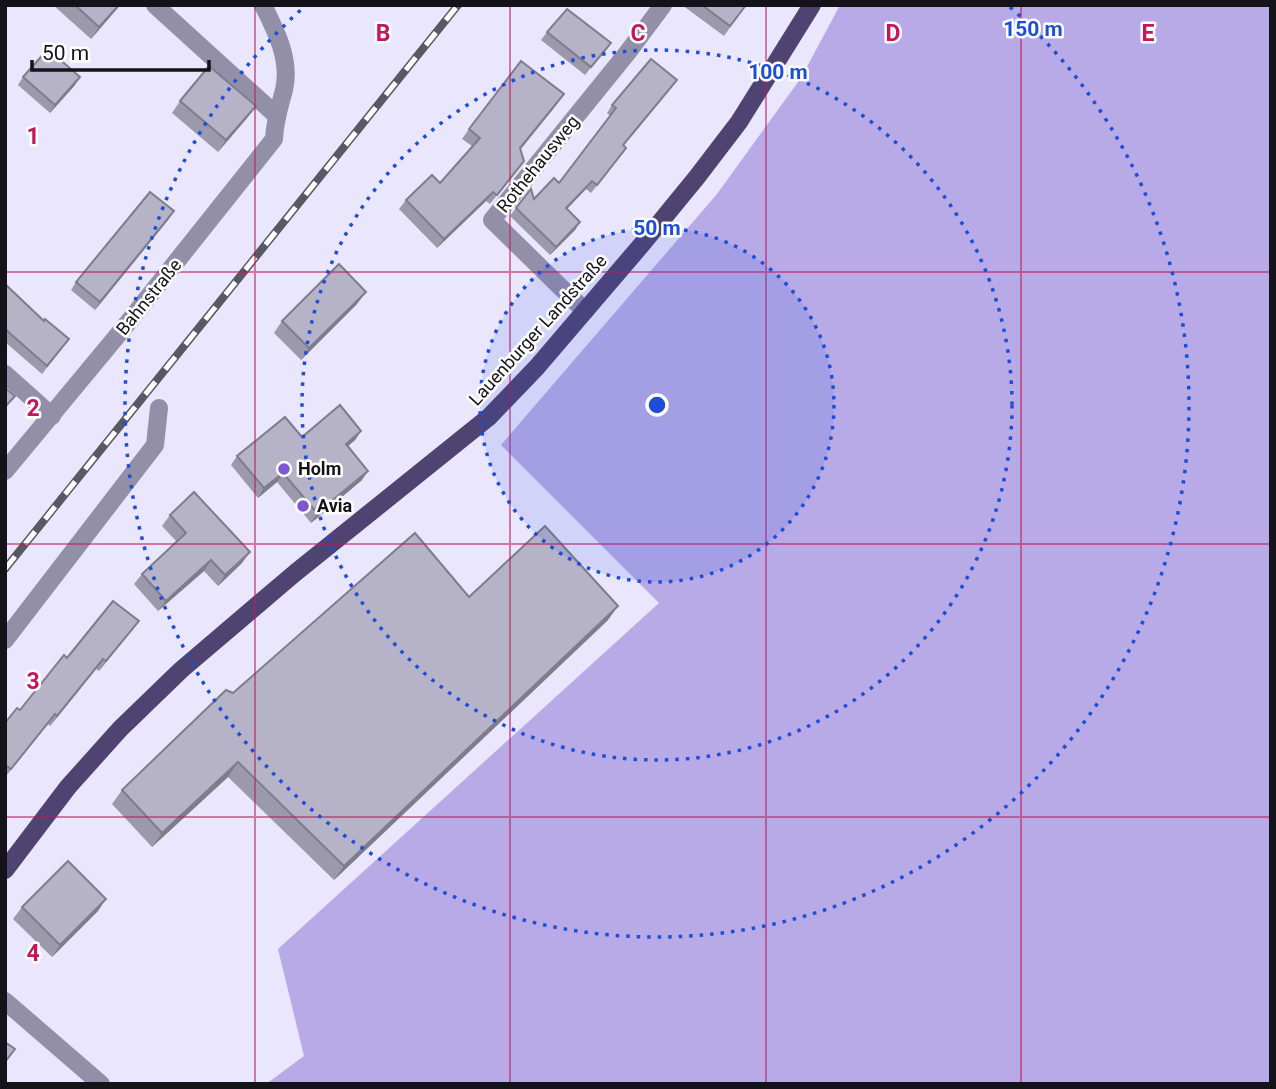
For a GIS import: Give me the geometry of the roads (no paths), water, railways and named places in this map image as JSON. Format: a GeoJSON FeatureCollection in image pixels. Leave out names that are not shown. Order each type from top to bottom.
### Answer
{"type":"FeatureCollection","features":[{"type":"Feature","properties":{"kind":"main road","name":"Lauenburger Landstraße"},"geometry":{"type":"LineString","coordinates":[[5,870],[68,787],[120,729],[172,678],[295,573],[489,417],[651,234],[739,122],[812,5]]}},
{"type":"Feature","properties":{"kind":"street"},"geometry":{"type":"LineString","coordinates":[[155,5],[275,115]]}},
{"type":"Feature","properties":{"kind":"street","name":"Bahnstraße"},"geometry":{"type":"LineString","coordinates":[[5,471],[274,139],[275,115],[285,88],[284,54],[263,5]]}},
{"type":"Feature","properties":{"kind":"street","name":"Rothehausweg"},"geometry":{"type":"LineString","coordinates":[[585,311],[492,220],[663,5]]}},
{"type":"Feature","properties":{"kind":"street"},"geometry":{"type":"LineString","coordinates":[[5,374],[52,416]]}},
{"type":"Feature","properties":{"kind":"street"},"geometry":{"type":"LineString","coordinates":[[5,640],[155,445],[159,408]]}},
{"type":"Feature","properties":{"kind":"street"},"geometry":{"type":"LineString","coordinates":[[5,1001],[102,1084]]}},
{"type":"Feature","properties":{"kind":"railway"},"geometry":{"type":"LineString","coordinates":[[5,569],[458,5]]}},
{"type":"Feature","properties":{"kind":"place","name":"Holm"},"geometry":{"type":"Point","coordinates":[284,469]}},
{"type":"Feature","properties":{"kind":"place","name":"Avia"},"geometry":{"type":"Point","coordinates":[303,506]}}]}
